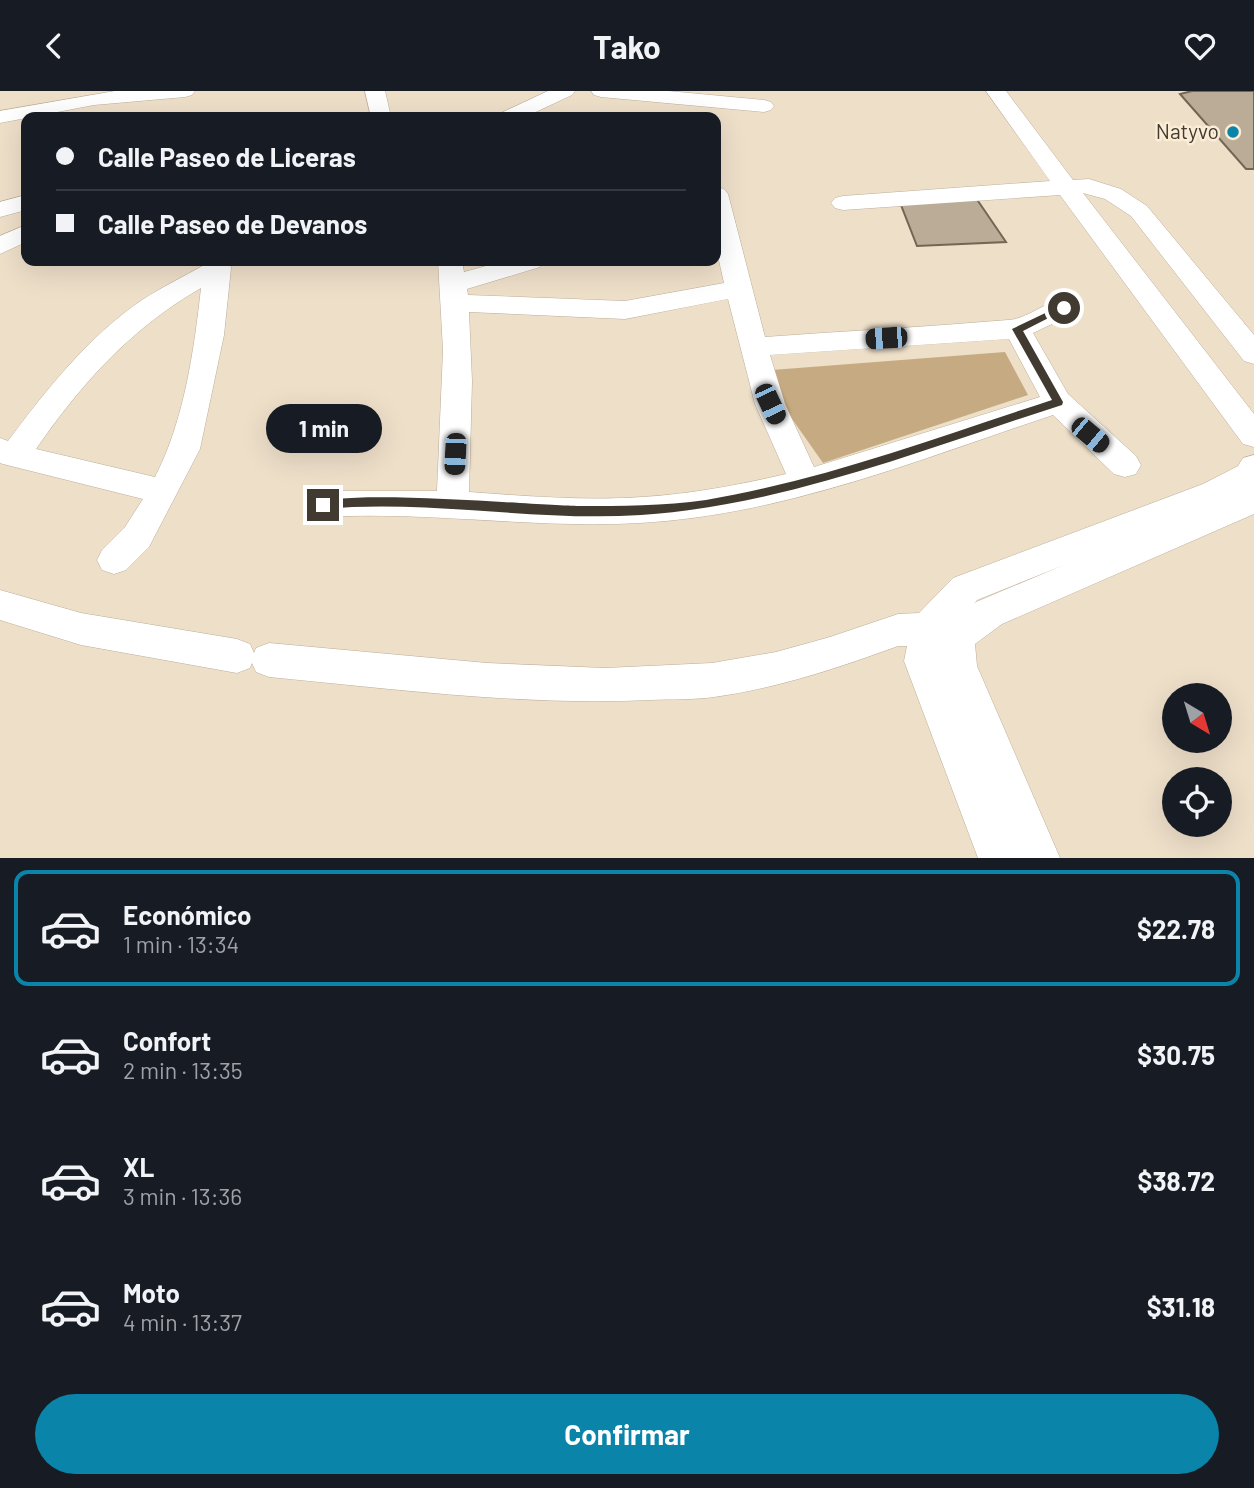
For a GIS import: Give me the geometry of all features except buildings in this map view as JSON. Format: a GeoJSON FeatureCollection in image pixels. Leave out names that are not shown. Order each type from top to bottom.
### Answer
{"type":"FeatureCollection","features":[{"type":"Feature","properties":{"kind":"street"},"geometry":{"type":"LineString","coordinates":[[22,112],[96,95],[187,91],[188,112]]}},
{"type":"Feature","properties":{"kind":"street"},"geometry":{"type":"LineString","coordinates":[[375,91],[380,112]]}},
{"type":"Feature","properties":{"kind":"street"},"geometry":{"type":"LineString","coordinates":[[519,112],[565,91]]}},
{"type":"Feature","properties":{"kind":"street"},"geometry":{"type":"LineString","coordinates":[[601,91],[698,109],[764,106]]}},
{"type":"Feature","properties":{"kind":"street"},"geometry":{"type":"LineString","coordinates":[[996,91],[1078,186],[1254,409]]}},
{"type":"Feature","properties":{"kind":"street"},"geometry":{"type":"LineString","coordinates":[[1017,91],[1078,186],[1129,273],[1254,436]]}},
{"type":"Feature","properties":{"kind":"street"},"geometry":{"type":"LineString","coordinates":[[0,117],[21,112]]}},
{"type":"Feature","properties":{"kind":"street"},"geometry":{"type":"LineString","coordinates":[[843,203],[1078,186],[1113,194],[1139,211],[1254,354]]}},
{"type":"Feature","properties":{"kind":"street"},"geometry":{"type":"LineString","coordinates":[[0,210],[21,204]]}},
{"type":"Feature","properties":{"kind":"street"},"geometry":{"type":"LineString","coordinates":[[721,216],[770,404],[806,483]]}},
{"type":"Feature","properties":{"kind":"street"},"geometry":{"type":"LineString","coordinates":[[0,246],[21,235]]}},
{"type":"Feature","properties":{"kind":"street"},"geometry":{"type":"LineString","coordinates":[[164,492],[7,453],[106,342],[152,306],[215,266]]}},
{"type":"Feature","properties":{"kind":"street"},"geometry":{"type":"LineString","coordinates":[[114,559],[137,537],[164,492],[185,449],[211,335],[218,266]]}},
{"type":"Feature","properties":{"kind":"street"},"geometry":{"type":"LineString","coordinates":[[453,283],[513,266]]}},
{"type":"Feature","properties":{"kind":"street"},"geometry":{"type":"LineString","coordinates":[[453,283],[625,310],[738,289]]}},
{"type":"Feature","properties":{"kind":"street"},"geometry":{"type":"LineString","coordinates":[[452,503],[456,429],[453,283]]}},
{"type":"Feature","properties":{"kind":"street"},"geometry":{"type":"LineString","coordinates":[[754,347],[1017,329],[1064,308]]}},
{"type":"Feature","properties":{"kind":"street"},"geometry":{"type":"LineString","coordinates":[[1017,329],[1058,402],[1090,435],[1125,465]]}},
{"type":"Feature","properties":{"kind":"street"},"geometry":{"type":"LineString","coordinates":[[323,505],[363,501],[452,503],[573,511],[704,505],[806,483],[1058,402]]}},
{"type":"Feature","properties":{"kind":"street"},"geometry":{"type":"LineString","coordinates":[[999,858],[922,661],[942,634],[965,589],[1214,493],[1249,475],[1254,467]]}},
{"type":"Feature","properties":{"kind":"street"},"geometry":{"type":"LineString","coordinates":[[0,604],[82,629],[253,658],[486,680],[619,684],[712,680],[830,654],[898,630],[942,634],[970,625],[989,613],[1254,500]]}},
{"type":"Feature","properties":{"kind":"street"},"geometry":{"type":"LineString","coordinates":[[942,634],[1039,858]]}},
{"type":"Feature","properties":{"kind":"shaded area"},"geometry":{"type":"Polygon","coordinates":[[[1005,352],[1028,395],[823,463],[783,406],[772,370],[1005,352]]]}},
{"type":"Feature","properties":{"kind":"place","name":"Natyvo"},"geometry":{"type":"Point","coordinates":[1233,132]}},
{"type":"Feature","properties":{"kind":"route"},"geometry":{"type":"LineString","coordinates":[[323,505],[363,501],[452,503],[573,511],[639,510],[704,505],[806,483],[1058,402],[1017,329],[1064,308]]}}]}
